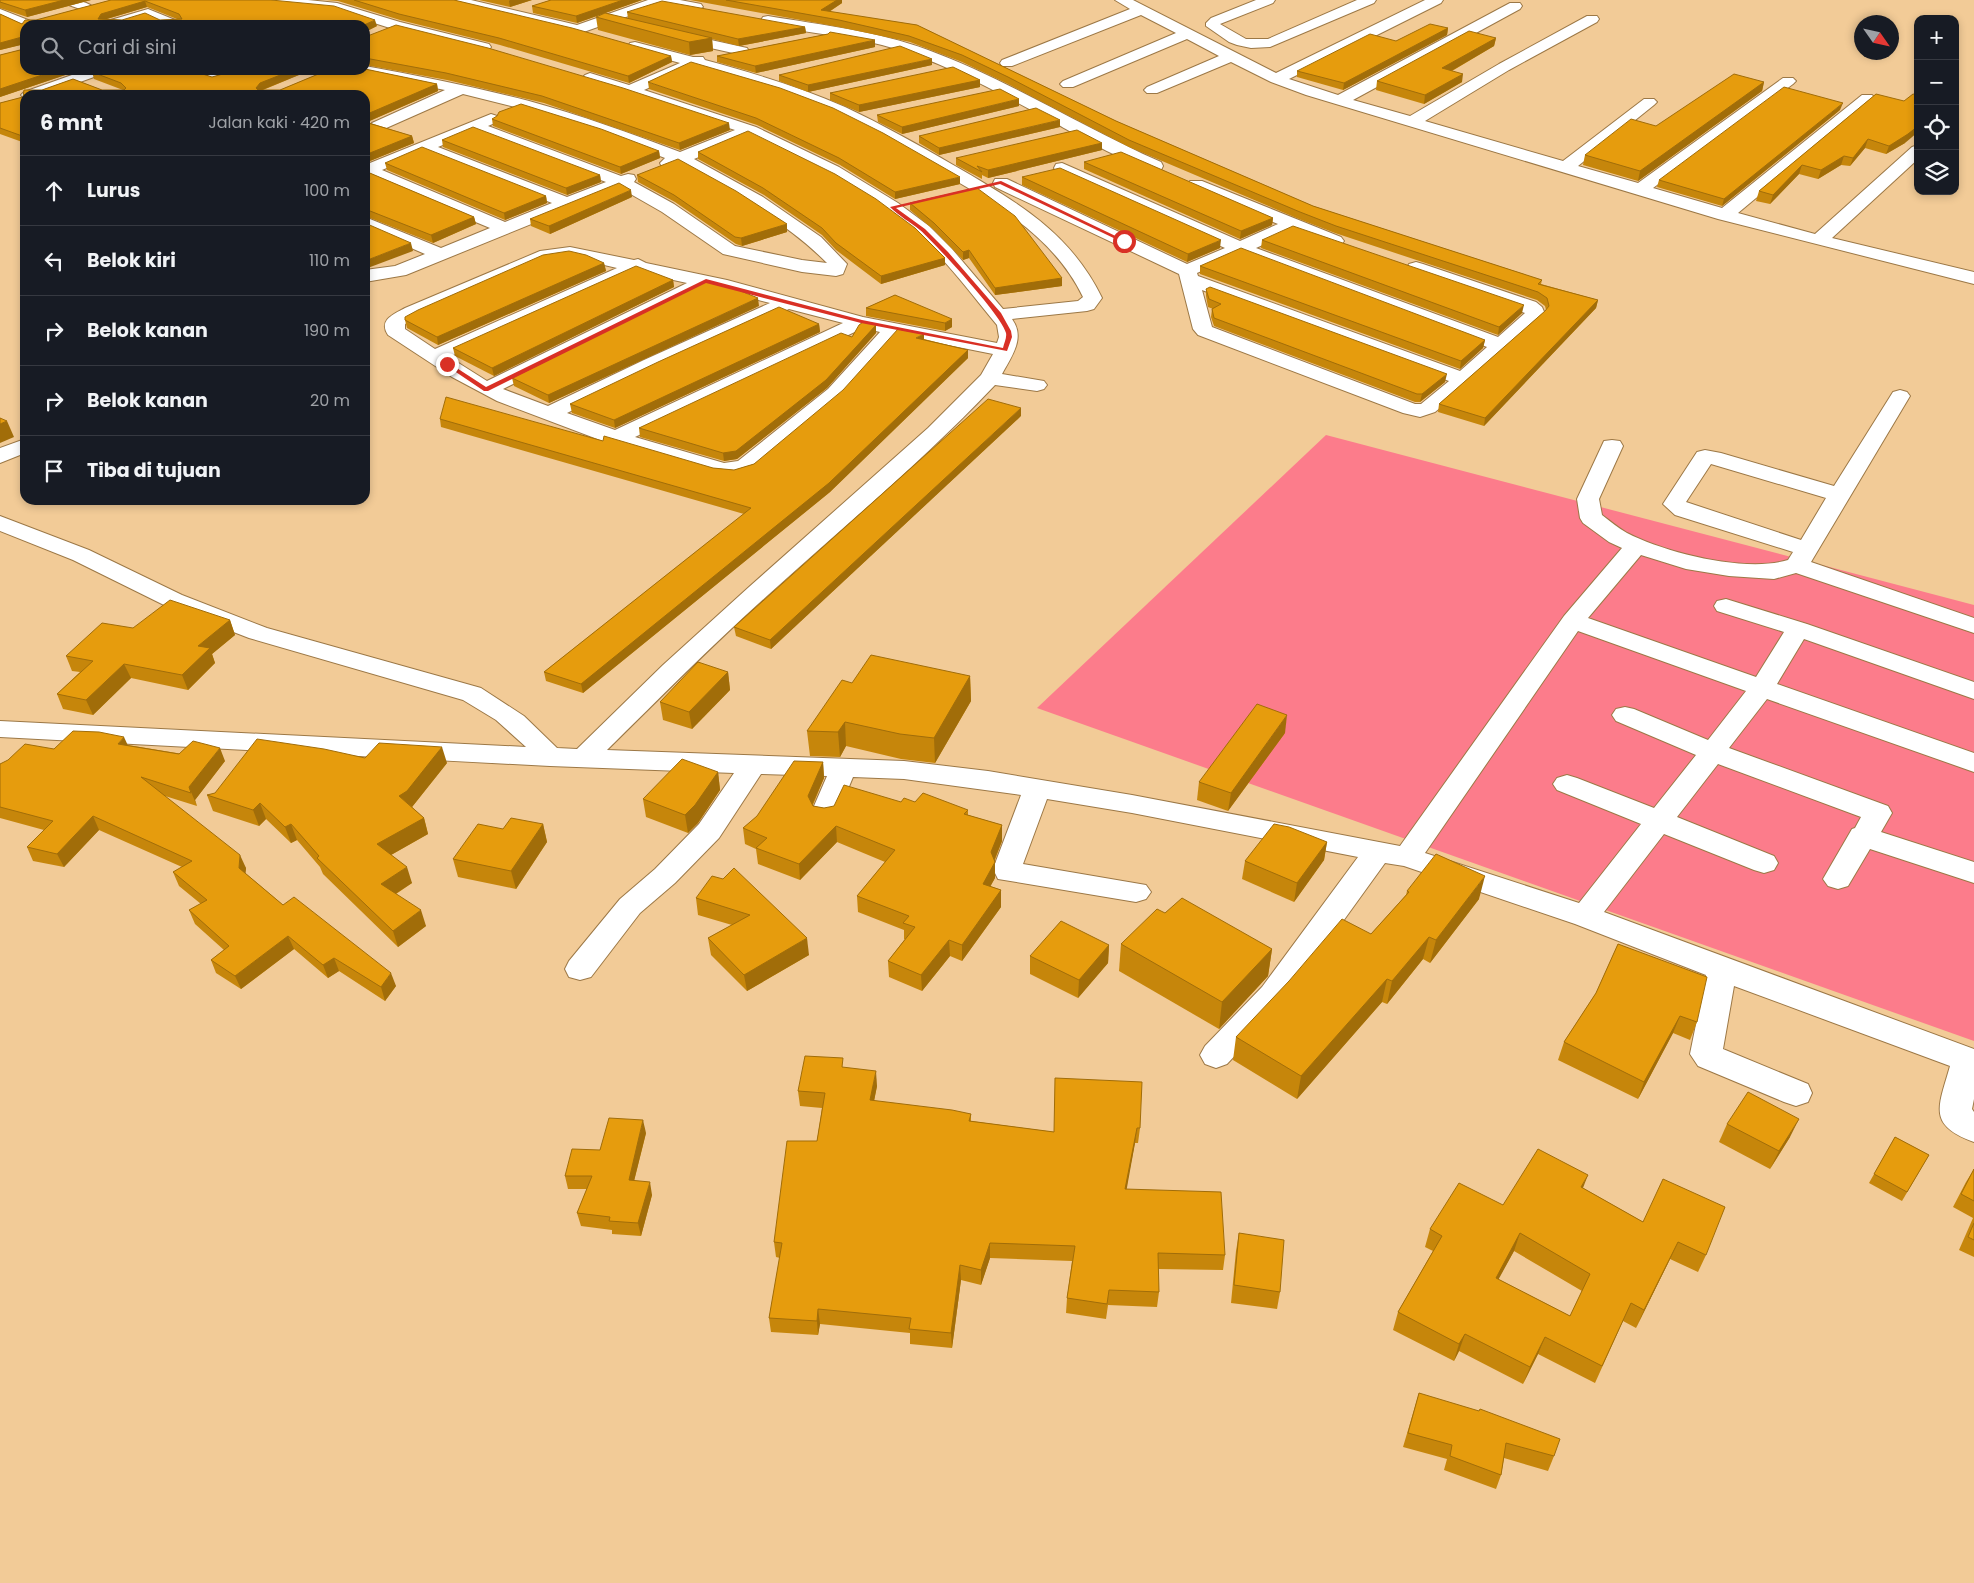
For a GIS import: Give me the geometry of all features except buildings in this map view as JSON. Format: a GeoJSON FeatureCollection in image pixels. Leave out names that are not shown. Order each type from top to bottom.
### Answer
{"type":"FeatureCollection","features":[{"type":"Feature","properties":{"kind":"street"},"geometry":{"type":"LineString","coordinates":[[60,14],[91,6],[68,0]]}},
{"type":"Feature","properties":{"kind":"street"},"geometry":{"type":"LineString","coordinates":[[139,0],[148,12],[165,20]]}},
{"type":"Feature","properties":{"kind":"street"},"geometry":{"type":"LineString","coordinates":[[266,0],[305,1],[337,7],[395,25],[504,53]]}},
{"type":"Feature","properties":{"kind":"street"},"geometry":{"type":"LineString","coordinates":[[1122,0],[1276,79],[1411,122],[1567,166],[1724,215],[1974,278]]}},
{"type":"Feature","properties":{"kind":"street"},"geometry":{"type":"LineString","coordinates":[[1268,0],[1216,21],[1213,23],[1213,26],[1242,42],[1252,44],[1270,43],[1369,0]]}},
{"type":"Feature","properties":{"kind":"street"},"geometry":{"type":"LineString","coordinates":[[1276,79],[1436,0]]}},
{"type":"Feature","properties":{"kind":"street"},"geometry":{"type":"LineString","coordinates":[[465,1],[605,38]]}},
{"type":"Feature","properties":{"kind":"street"},"geometry":{"type":"LineString","coordinates":[[578,30],[659,1],[710,10]]}},
{"type":"Feature","properties":{"kind":"street"},"geometry":{"type":"LineString","coordinates":[[510,14],[535,6]]}},
{"type":"Feature","properties":{"kind":"street"},"geometry":{"type":"LineString","coordinates":[[1341,100],[1515,6]]}},
{"type":"Feature","properties":{"kind":"street"},"geometry":{"type":"LineString","coordinates":[[1007,63],[1141,10]]}},
{"type":"Feature","properties":{"kind":"street"},"geometry":{"type":"LineString","coordinates":[[124,20],[148,12]]}},
{"type":"Feature","properties":{"kind":"street"},"geometry":{"type":"LineString","coordinates":[[0,13],[20,22]]}},
{"type":"Feature","properties":{"kind":"street"},"geometry":{"type":"LineString","coordinates":[[756,18],[904,47],[956,67],[1122,152],[1292,225],[1346,245]]}},
{"type":"Feature","properties":{"kind":"street"},"geometry":{"type":"LineString","coordinates":[[1411,122],[1504,67],[1592,19]]}},
{"type":"Feature","properties":{"kind":"street"},"geometry":{"type":"LineString","coordinates":[[607,20],[636,27]]}},
{"type":"Feature","properties":{"kind":"street"},"geometry":{"type":"LineString","coordinates":[[372,36],[395,25]]}},
{"type":"Feature","properties":{"kind":"street"},"geometry":{"type":"LineString","coordinates":[[630,90],[692,61],[747,50],[665,33]]}},
{"type":"Feature","properties":{"kind":"street"},"geometry":{"type":"LineString","coordinates":[[800,40],[840,33]]}},
{"type":"Feature","properties":{"kind":"street"},"geometry":{"type":"LineString","coordinates":[[1068,84],[1188,33]]}},
{"type":"Feature","properties":{"kind":"street"},"geometry":{"type":"LineString","coordinates":[[624,43],[756,80],[809,98],[900,140],[980,187],[1052,240],[1066,254],[1092,298],[1092,302],[1078,307],[999,314]]}},
{"type":"Feature","properties":{"kind":"street"},"geometry":{"type":"LineString","coordinates":[[877,53],[904,47]]}},
{"type":"Feature","properties":{"kind":"street"},"geometry":{"type":"LineString","coordinates":[[1152,90],[1231,56]]}},
{"type":"Feature","properties":{"kind":"street"},"geometry":{"type":"LineString","coordinates":[[928,73],[956,67]]}},
{"type":"Feature","properties":{"kind":"street"},"geometry":{"type":"LineString","coordinates":[[370,71],[461,89],[525,105],[609,131],[680,158],[724,181],[815,241],[838,264],[836,270],[802,266],[729,250],[668,208],[621,182],[474,126]]}},
{"type":"Feature","properties":{"kind":"street"},"geometry":{"type":"LineString","coordinates":[[568,72],[630,90],[750,130],[901,205],[999,314],[1009,337],[1005,350],[990,378],[936,433],[757,592],[672,671],[584,758]]}},
{"type":"Feature","properties":{"kind":"street"},"geometry":{"type":"LineString","coordinates":[[756,80],[784,73]]}},
{"type":"Feature","properties":{"kind":"street"},"geometry":{"type":"LineString","coordinates":[[43,90],[86,75]]}},
{"type":"Feature","properties":{"kind":"street"},"geometry":{"type":"LineString","coordinates":[[207,75],[214,77],[221,75]]}},
{"type":"Feature","properties":{"kind":"street"},"geometry":{"type":"LineString","coordinates":[[75,79],[101,89]]}},
{"type":"Feature","properties":{"kind":"street"},"geometry":{"type":"LineString","coordinates":[[1639,190],[1705,142],[1746,109],[1788,81]]}},
{"type":"Feature","properties":{"kind":"street"},"geometry":{"type":"LineString","coordinates":[[371,125],[461,89]]}},
{"type":"Feature","properties":{"kind":"street"},"geometry":{"type":"LineString","coordinates":[[982,93],[1002,89]]}},
{"type":"Feature","properties":{"kind":"street"},"geometry":{"type":"LineString","coordinates":[[809,98],[836,92]]}},
{"type":"Feature","properties":{"kind":"street"},"geometry":{"type":"LineString","coordinates":[[1724,215],[1867,98]]}},
{"type":"Feature","properties":{"kind":"street"},"geometry":{"type":"LineString","coordinates":[[1567,166],[1649,102]]}},
{"type":"Feature","properties":{"kind":"street"},"geometry":{"type":"LineString","coordinates":[[370,168],[390,161],[419,139],[474,126],[525,105]]}},
{"type":"Feature","properties":{"kind":"street"},"geometry":{"type":"LineString","coordinates":[[1019,112],[1038,108]]}},
{"type":"Feature","properties":{"kind":"street"},"geometry":{"type":"LineString","coordinates":[[856,119],[886,113]]}},
{"type":"Feature","properties":{"kind":"street"},"geometry":{"type":"LineString","coordinates":[[371,125],[419,139],[566,203]]}},
{"type":"Feature","properties":{"kind":"street"},"geometry":{"type":"LineString","coordinates":[[370,275],[399,271],[750,130]]}},
{"type":"Feature","properties":{"kind":"street"},"geometry":{"type":"LineString","coordinates":[[1059,134],[1078,130]]}},
{"type":"Feature","properties":{"kind":"street"},"geometry":{"type":"LineString","coordinates":[[900,140],[918,136]]}},
{"type":"Feature","properties":{"kind":"street"},"geometry":{"type":"LineString","coordinates":[[370,152],[390,161]]}},
{"type":"Feature","properties":{"kind":"street"},"geometry":{"type":"LineString","coordinates":[[1044,172],[1122,152]]}},
{"type":"Feature","properties":{"kind":"street"},"geometry":{"type":"LineString","coordinates":[[1820,240],[1914,154]]}},
{"type":"Feature","properties":{"kind":"street"},"geometry":{"type":"LineString","coordinates":[[937,162],[956,158]]}},
{"type":"Feature","properties":{"kind":"street"},"geometry":{"type":"LineString","coordinates":[[1062,168],[1240,248],[1501,345]]}},
{"type":"Feature","properties":{"kind":"street"},"geometry":{"type":"LineString","coordinates":[[370,172],[504,228]]}},
{"type":"Feature","properties":{"kind":"street"},"geometry":{"type":"LineString","coordinates":[[953,193],[1027,176]]}},
{"type":"Feature","properties":{"kind":"street"},"geometry":{"type":"LineString","coordinates":[[1001,183],[1189,275],[1463,379]]}},
{"type":"Feature","properties":{"kind":"street"},"geometry":{"type":"LineString","coordinates":[[370,224],[440,254]]}},
{"type":"Feature","properties":{"kind":"street"},"geometry":{"type":"LineString","coordinates":[[1189,275],[1240,248],[1292,225]]}},
{"type":"Feature","properties":{"kind":"street"},"geometry":{"type":"LineString","coordinates":[[894,329],[835,393],[746,466],[734,470],[724,470],[616,438],[486,389],[395,331],[395,321],[540,256],[570,252],[706,281],[861,322],[1005,350]]}},
{"type":"Feature","properties":{"kind":"street"},"geometry":{"type":"LineString","coordinates":[[1189,275],[1205,331],[1410,409],[1425,410],[1463,379],[1535,314],[1534,308],[1401,263]]}},
{"type":"Feature","properties":{"kind":"street"},"geometry":{"type":"LineString","coordinates":[[435,356],[638,265]]}},
{"type":"Feature","properties":{"kind":"street"},"geometry":{"type":"LineString","coordinates":[[486,389],[706,281]]}},
{"type":"Feature","properties":{"kind":"street"},"geometry":{"type":"LineString","coordinates":[[550,413],[651,364],[788,302]]}},
{"type":"Feature","properties":{"kind":"street"},"geometry":{"type":"LineString","coordinates":[[616,438],[861,322]]}},
{"type":"Feature","properties":{"kind":"street"},"geometry":{"type":"LineString","coordinates":[[990,378],[1037,385]]}},
{"type":"Feature","properties":{"kind":"street"},"geometry":{"type":"LineString","coordinates":[[1612,446],[1588,499],[1591,518],[1617,537],[1636,546],[1686,562],[1729,569],[1774,572],[1802,557],[1900,396]]}},
{"type":"Feature","properties":{"kind":"street"},"geometry":{"type":"LineString","coordinates":[[0,456],[20,447]]}},
{"type":"Feature","properties":{"kind":"street"},"geometry":{"type":"LineString","coordinates":[[1839,496],[1713,458],[1705,458],[1674,504],[1684,510],[1974,626]]}},
{"type":"Feature","properties":{"kind":"street"},"geometry":{"type":"LineString","coordinates":[[0,523],[81,555],[173,600],[258,633],[472,694],[492,705],[526,730],[550,757]]}},
{"type":"Feature","properties":{"kind":"street"},"geometry":{"type":"LineString","coordinates":[[1407,857],[1573,621],[1636,546]]}},
{"type":"Feature","properties":{"kind":"street"},"geometry":{"type":"LineString","coordinates":[[1726,606],[1973,688]]}},
{"type":"Feature","properties":{"kind":"street"},"geometry":{"type":"LineString","coordinates":[[1573,621],[1974,763]]}},
{"type":"Feature","properties":{"kind":"street"},"geometry":{"type":"LineString","coordinates":[[1585,916],[1762,688],[1798,629]]}},
{"type":"Feature","properties":{"kind":"street"},"geometry":{"type":"LineString","coordinates":[[1625,716],[1713,752],[1878,813],[1862,836],[1838,879]]}},
{"type":"Feature","properties":{"kind":"street"},"geometry":{"type":"LineString","coordinates":[[0,729],[550,757],[904,770],[988,780],[1142,806],[1378,851],[1407,857],[1585,916],[1971,1061],[1955,1109],[1958,1119],[1974,1128]]}},
{"type":"Feature","properties":{"kind":"street"},"geometry":{"type":"LineString","coordinates":[[15,756],[35,730]]}},
{"type":"Feature","properties":{"kind":"street"},"geometry":{"type":"LineString","coordinates":[[239,764],[257,742]]}},
{"type":"Feature","properties":{"kind":"street"},"geometry":{"type":"LineString","coordinates":[[580,969],[630,906],[665,876],[709,831],[754,764]]}},
{"type":"Feature","properties":{"kind":"street"},"geometry":{"type":"LineString","coordinates":[[825,813],[844,767]]}},
{"type":"Feature","properties":{"kind":"street"},"geometry":{"type":"LineString","coordinates":[[1567,784],[1764,863]]}},
{"type":"Feature","properties":{"kind":"street"},"geometry":{"type":"LineString","coordinates":[[1037,789],[1007,869],[1008,872],[1136,892]]}},
{"type":"Feature","properties":{"kind":"street"},"geometry":{"type":"LineString","coordinates":[[1862,836],[1974,873]]}},
{"type":"Feature","properties":{"kind":"street"},"geometry":{"type":"LineString","coordinates":[[1216,1055],[1273,995],[1378,851]]}},
{"type":"Feature","properties":{"kind":"street"},"geometry":{"type":"LineString","coordinates":[[1722,969],[1706,1054],[1709,1058],[1796,1093]]}},
{"type":"Feature","properties":{"kind":"shaded area"},"geometry":{"type":"Polygon","coordinates":[[[1326,435],[1974,605],[1974,1041],[1037,708],[1326,435]]]}},
{"type":"Feature","properties":{"kind":"route"},"geometry":{"type":"LineString","coordinates":[[447,364],[486,389],[706,281],[861,322],[1005,350],[1009,337],[1008,331],[1006,324],[999,314],[946,253],[923,230],[892,207],[1001,183],[1124,241]]}}]}
